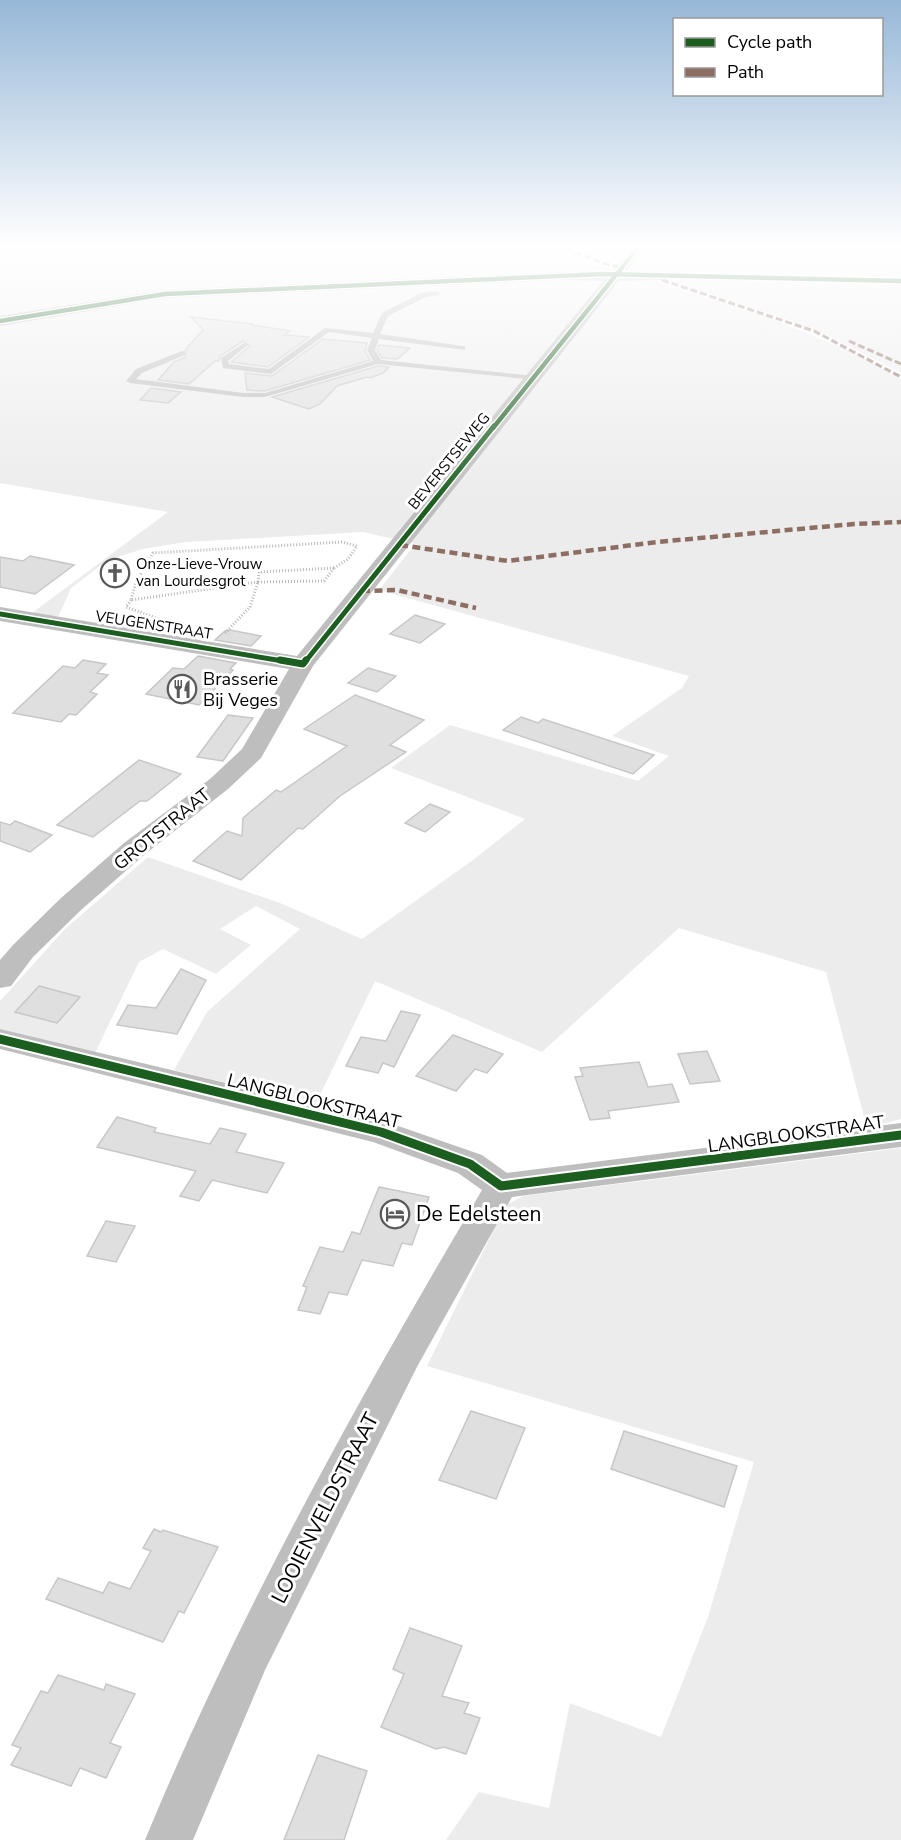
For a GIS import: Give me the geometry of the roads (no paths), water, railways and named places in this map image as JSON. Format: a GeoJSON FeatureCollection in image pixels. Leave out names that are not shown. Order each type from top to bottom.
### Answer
{"type":"FeatureCollection","features":[{"type":"Feature","properties":{"kind":"street","name":"BEVERSTSEWEG"},"geometry":{"type":"LineString","coordinates":[[303,664],[572,331]]}},
{"type":"Feature","properties":{"kind":"street","name":"VEUGENSTRAAT"},"geometry":{"type":"LineString","coordinates":[[0,614],[214,638],[303,664]]}},
{"type":"Feature","properties":{"kind":"street","name":"GROTSTRAAT"},"geometry":{"type":"LineString","coordinates":[[0,979],[23,951],[72,904],[134,849],[219,784],[252,753],[303,664]]}},
{"type":"Feature","properties":{"kind":"street","name":"LANGBLOOKSTRAAT"},"geometry":{"type":"LineString","coordinates":[[0,1039],[381,1132],[470,1164],[501,1186],[901,1135]]}},
{"type":"Feature","properties":{"kind":"street","name":"LOOIENVELDSTRAAT"},"geometry":{"type":"LineString","coordinates":[[169,1840],[247,1659],[403,1357],[501,1186]]}},
{"type":"Feature","properties":{"kind":"lane"},"geometry":{"type":"LineString","coordinates":[[244,345],[224,360],[226,366],[271,372],[327,331]]}},
{"type":"Feature","properties":{"kind":"lane"},"geometry":{"type":"LineString","coordinates":[[335,331],[462,348]]}},
{"type":"Feature","properties":{"kind":"lane"},"geometry":{"type":"LineString","coordinates":[[378,331],[371,350],[378,362]]}},
{"type":"Feature","properties":{"kind":"lane"},"geometry":{"type":"LineString","coordinates":[[182,352],[139,371],[130,381],[232,394],[265,395],[378,362],[533,378]]}},
{"type":"Feature","properties":{"kind":"place","name":"Onze-Lieve-Vrouw van Lourdesgrot"},"geometry":{"type":"Point","coordinates":[115,573]}},
{"type":"Feature","properties":{"kind":"place","name":"Brasserie Bij Veges"},"geometry":{"type":"Point","coordinates":[182,689]}},
{"type":"Feature","properties":{"kind":"place","name":"De Edelsteen"},"geometry":{"type":"Point","coordinates":[395,1214]}}]}
